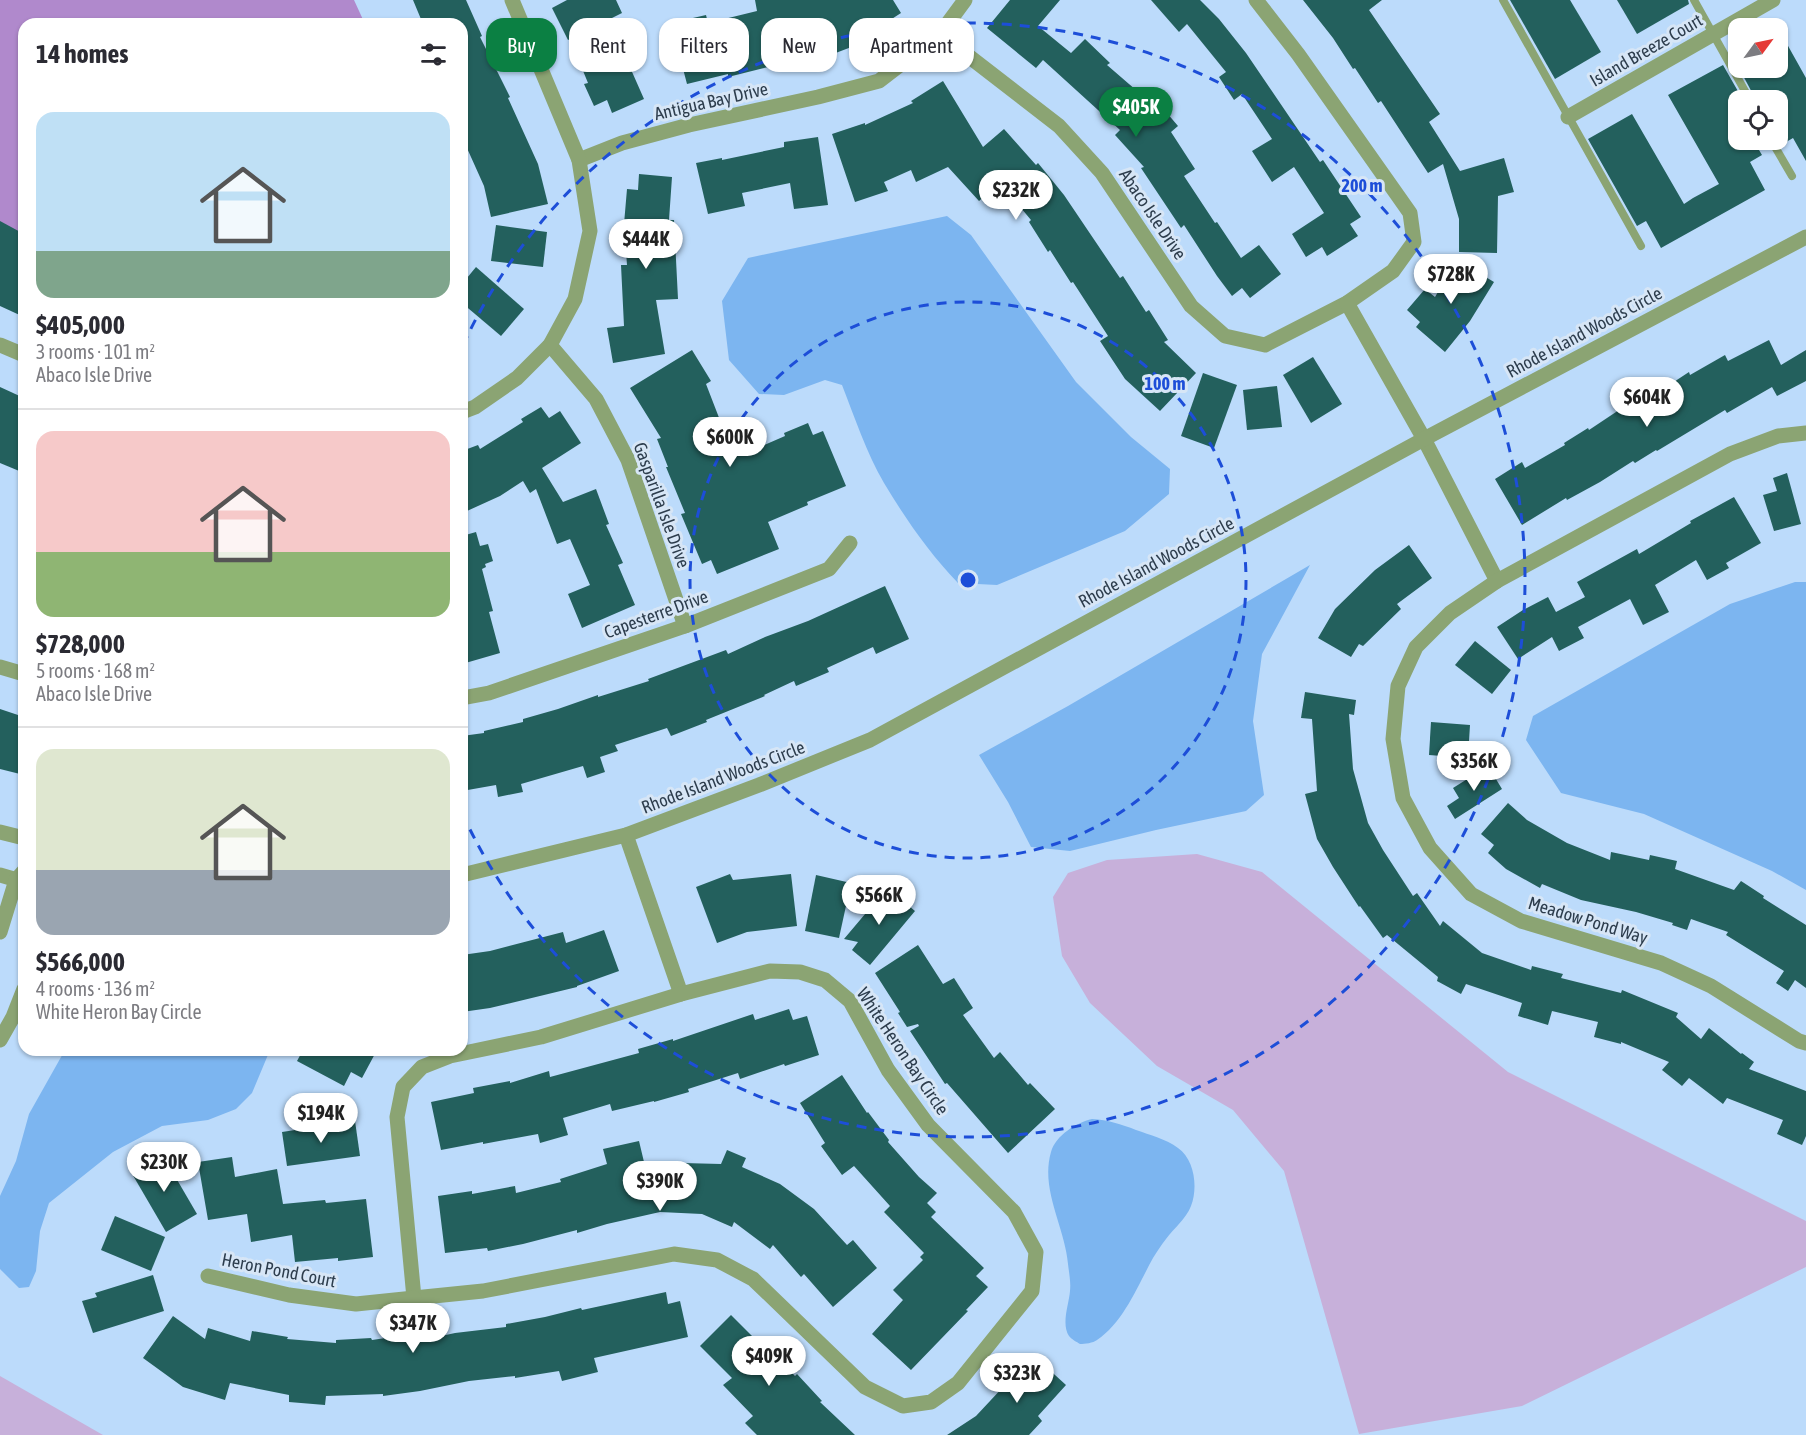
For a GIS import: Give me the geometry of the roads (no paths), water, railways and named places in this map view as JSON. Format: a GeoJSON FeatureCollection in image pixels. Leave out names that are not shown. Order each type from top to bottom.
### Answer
{"type":"FeatureCollection","features":[{"type":"Feature","properties":{"kind":"street"},"geometry":{"type":"LineString","coordinates":[[468,410],[517,378],[550,345],[575,299],[591,231],[579,160],[512,0]]}},
{"type":"Feature","properties":{"kind":"street","name":"Antigua Bay Drive"},"geometry":{"type":"LineString","coordinates":[[952,18],[965,0]]}},
{"type":"Feature","properties":{"kind":"street","name":"Abaco Isle Drive"},"geometry":{"type":"LineString","coordinates":[[974,60],[1059,126],[1102,173],[1191,306],[1225,336],[1265,345],[1347,303],[1393,271],[1414,242],[1410,213],[1298,54],[1256,0]]}},
{"type":"Feature","properties":{"kind":"street","name":"Island Breeze Court"},"geometry":{"type":"LineString","coordinates":[[1568,117],[1773,0]]}},
{"type":"Feature","properties":{"kind":"street","name":"Antigua Bay Drive"},"geometry":{"type":"LineString","coordinates":[[579,160],[622,143],[689,125],[818,97],[879,81],[891,72]]}},
{"type":"Feature","properties":{"kind":"street","name":"Rhode Island Woods Circle"},"geometry":{"type":"LineString","coordinates":[[468,874],[626,835],[870,740],[1424,440],[1806,237]]}},
{"type":"Feature","properties":{"kind":"street"},"geometry":{"type":"LineString","coordinates":[[1347,303],[1424,440],[1497,581]]}},
{"type":"Feature","properties":{"kind":"street"},"geometry":{"type":"LineString","coordinates":[[0,345],[18,352]]}},
{"type":"Feature","properties":{"kind":"street","name":"Gasparilla Isle Drive"},"geometry":{"type":"LineString","coordinates":[[550,345],[596,399],[628,460],[685,626]]}},
{"type":"Feature","properties":{"kind":"street","name":"Meadow Pond Way"},"geometry":{"type":"LineString","coordinates":[[1806,433],[1778,436],[1730,454],[1497,581],[1450,613],[1416,647],[1398,687],[1393,739],[1403,798],[1430,848],[1471,894],[1521,921],[1661,963],[1711,986],[1799,1041],[1806,1043]]}},
{"type":"Feature","properties":{"kind":"street","name":"Capesterre Drive"},"geometry":{"type":"LineString","coordinates":[[468,697],[489,693],[685,626],[829,569],[850,543]]}},
{"type":"Feature","properties":{"kind":"street"},"geometry":{"type":"LineString","coordinates":[[0,667],[18,672]]}},
{"type":"Feature","properties":{"kind":"street"},"geometry":{"type":"LineString","coordinates":[[0,832],[18,836]]}},
{"type":"Feature","properties":{"kind":"street"},"geometry":{"type":"LineString","coordinates":[[626,835],[681,994]]}},
{"type":"Feature","properties":{"kind":"street","name":"Rhode Island Woods Circle"},"geometry":{"type":"LineString","coordinates":[[468,869],[501,866]]}},
{"type":"Feature","properties":{"kind":"street"},"geometry":{"type":"LineString","coordinates":[[0,875],[18,878]]}},
{"type":"Feature","properties":{"kind":"street"},"geometry":{"type":"LineString","coordinates":[[0,932],[18,886]]}},
{"type":"Feature","properties":{"kind":"street","name":"White Heron Bay Circle"},"geometry":{"type":"LineString","coordinates":[[450,1056],[422,1067],[403,1087],[397,1117],[414,1298],[483,1291],[675,1254],[717,1260],[753,1279],[865,1387],[903,1406],[931,1402],[958,1383],[1032,1291],[1036,1252],[1014,1212],[927,1125],[888,1070],[850,1000],[825,980],[800,972],[770,971],[681,994],[541,1037],[468,1052]]}},
{"type":"Feature","properties":{"kind":"street"},"geometry":{"type":"LineString","coordinates":[[0,1040],[18,1006]]}},
{"type":"Feature","properties":{"kind":"street","name":"Heron Pond Court"},"geometry":{"type":"LineString","coordinates":[[208,1276],[289,1295],[356,1304],[414,1298]]}},
{"type":"Feature","properties":{"kind":"lane"},"geometry":{"type":"LineString","coordinates":[[1503,0],[1641,246]]}},
{"type":"Feature","properties":{"kind":"lane"},"geometry":{"type":"LineString","coordinates":[[1694,0],[1744,90]]}},
{"type":"Feature","properties":{"kind":"lane"},"geometry":{"type":"LineString","coordinates":[[1777,150],[1791,176]]}},
{"type":"Feature","properties":{"kind":"water"},"geometry":{"type":"Polygon","coordinates":[[[947,216],[971,235],[1076,382],[1131,437],[1170,469],[1169,494],[1125,531],[997,585],[958,583],[927,547],[884,483],[861,435],[842,385],[825,380],[784,395],[759,394],[729,360],[722,301],[748,258],[947,216]]]}},
{"type":"Feature","properties":{"kind":"water"},"geometry":{"type":"Polygon","coordinates":[[[1310,565],[1262,654],[1253,721],[1264,795],[1246,811],[1070,851],[1031,847],[1008,802],[979,755],[1068,706],[1310,565]]]}},
{"type":"Feature","properties":{"kind":"water"},"geometry":{"type":"Polygon","coordinates":[[[1795,582],[1806,582],[1806,890],[1772,871],[1644,814],[1561,793],[1526,740],[1533,716],[1730,604],[1795,582]]]}},
{"type":"Feature","properties":{"kind":"water"},"geometry":{"type":"Polygon","coordinates":[[[62,1056],[267,1056],[252,1093],[236,1109],[208,1120],[162,1126],[113,1152],[49,1203],[40,1231],[36,1271],[29,1287],[19,1288],[0,1269],[0,1196],[16,1161],[29,1114],[62,1056]]]}},
{"type":"Feature","properties":{"kind":"water"},"geometry":{"type":"Polygon","coordinates":[[[1092,1119],[1125,1126],[1178,1148],[1184,1153],[1194,1175],[1194,1191],[1189,1211],[1153,1258],[1123,1313],[1097,1340],[1080,1344],[1069,1336],[1066,1326],[1070,1278],[1066,1250],[1051,1194],[1048,1166],[1057,1140],[1073,1127],[1092,1119]]]}}]}
